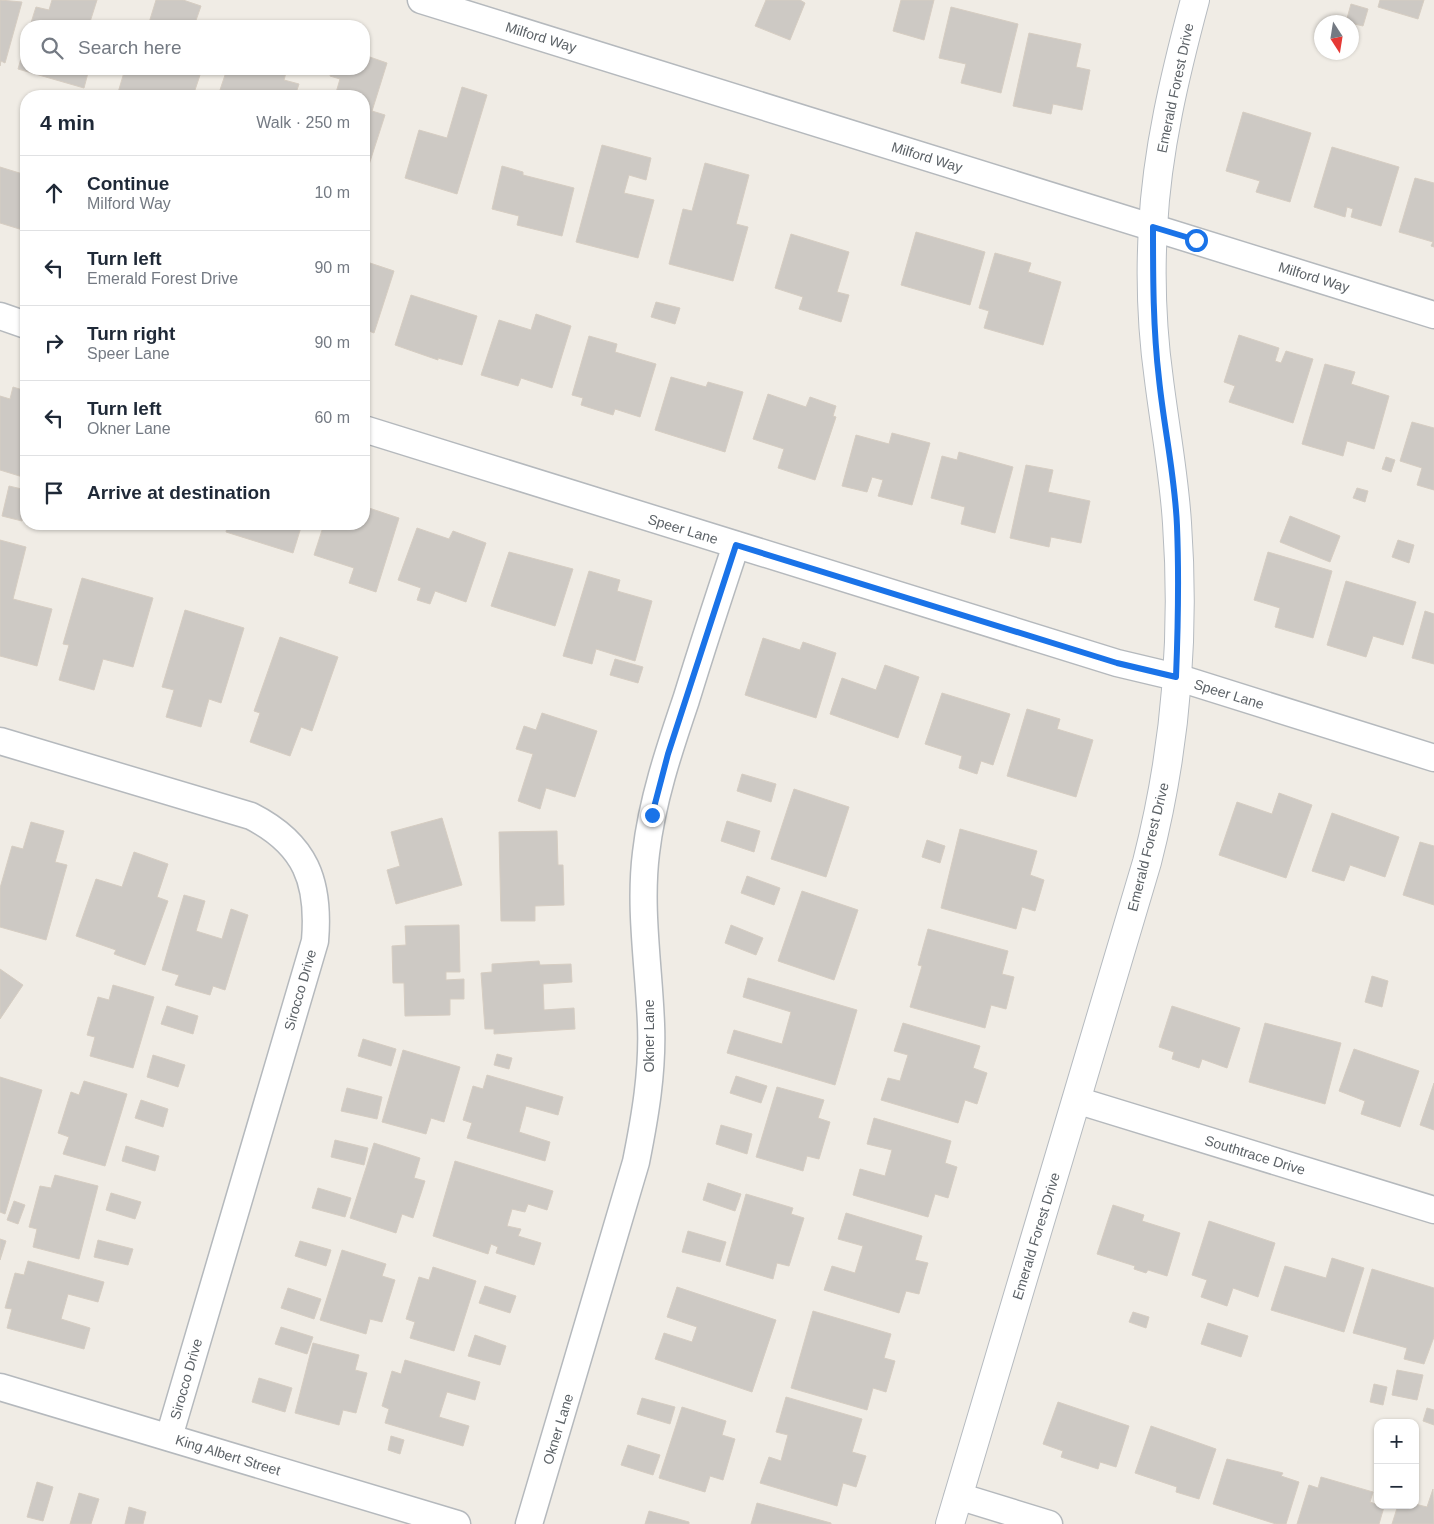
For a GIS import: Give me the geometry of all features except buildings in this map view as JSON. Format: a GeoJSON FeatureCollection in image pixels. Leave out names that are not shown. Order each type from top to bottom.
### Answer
{"type":"FeatureCollection","features":[{"type":"Feature","properties":{"kind":"street","name":"Milford Way"},"geometry":{"type":"LineString","coordinates":[[420,0],[1434,315]]}},
{"type":"Feature","properties":{"kind":"street","name":"Emerald Forest Drive"},"geometry":{"type":"LineString","coordinates":[[950,1524],[1158,821],[1168,760],[1176,677],[1178,630],[1177,524],[1170,449],[1158,370],[1153,309],[1153,227],[1164,130],[1195,0]]}},
{"type":"Feature","properties":{"kind":"street"},"geometry":{"type":"LineString","coordinates":[[0,316],[20,322]]}},
{"type":"Feature","properties":{"kind":"street","name":"Speer Lane"},"geometry":{"type":"LineString","coordinates":[[370,431],[1117,663],[1176,677],[1434,758]]}},
{"type":"Feature","properties":{"kind":"street","name":"Okner Lane"},"geometry":{"type":"LineString","coordinates":[[530,1524],[636,1162],[646,1112],[650,1068],[651,1026],[644,893],[646,854],[652,815],[668,754],[736,545]]}},
{"type":"Feature","properties":{"kind":"street","name":"Sirocco Drive"},"geometry":{"type":"LineString","coordinates":[[0,740],[252,816],[275,828],[293,846],[304,864],[313,890],[317,913],[315,941],[169,1437]]}},
{"type":"Feature","properties":{"kind":"street","name":"Southtrace Drive"},"geometry":{"type":"LineString","coordinates":[[1076,1100],[1434,1210]]}},
{"type":"Feature","properties":{"kind":"street","name":"King Albert Street"},"geometry":{"type":"LineString","coordinates":[[0,1387],[457,1524]]}},
{"type":"Feature","properties":{"kind":"street"},"geometry":{"type":"LineString","coordinates":[[958,1496],[1049,1524]]}},
{"type":"Feature","properties":{"kind":"route"},"geometry":{"type":"LineString","coordinates":[[652,815],[668,754],[736,545],[1117,663],[1176,677],[1178,630],[1177,524],[1170,449],[1159,379],[1153,309],[1153,227],[1196,240]]}}]}
